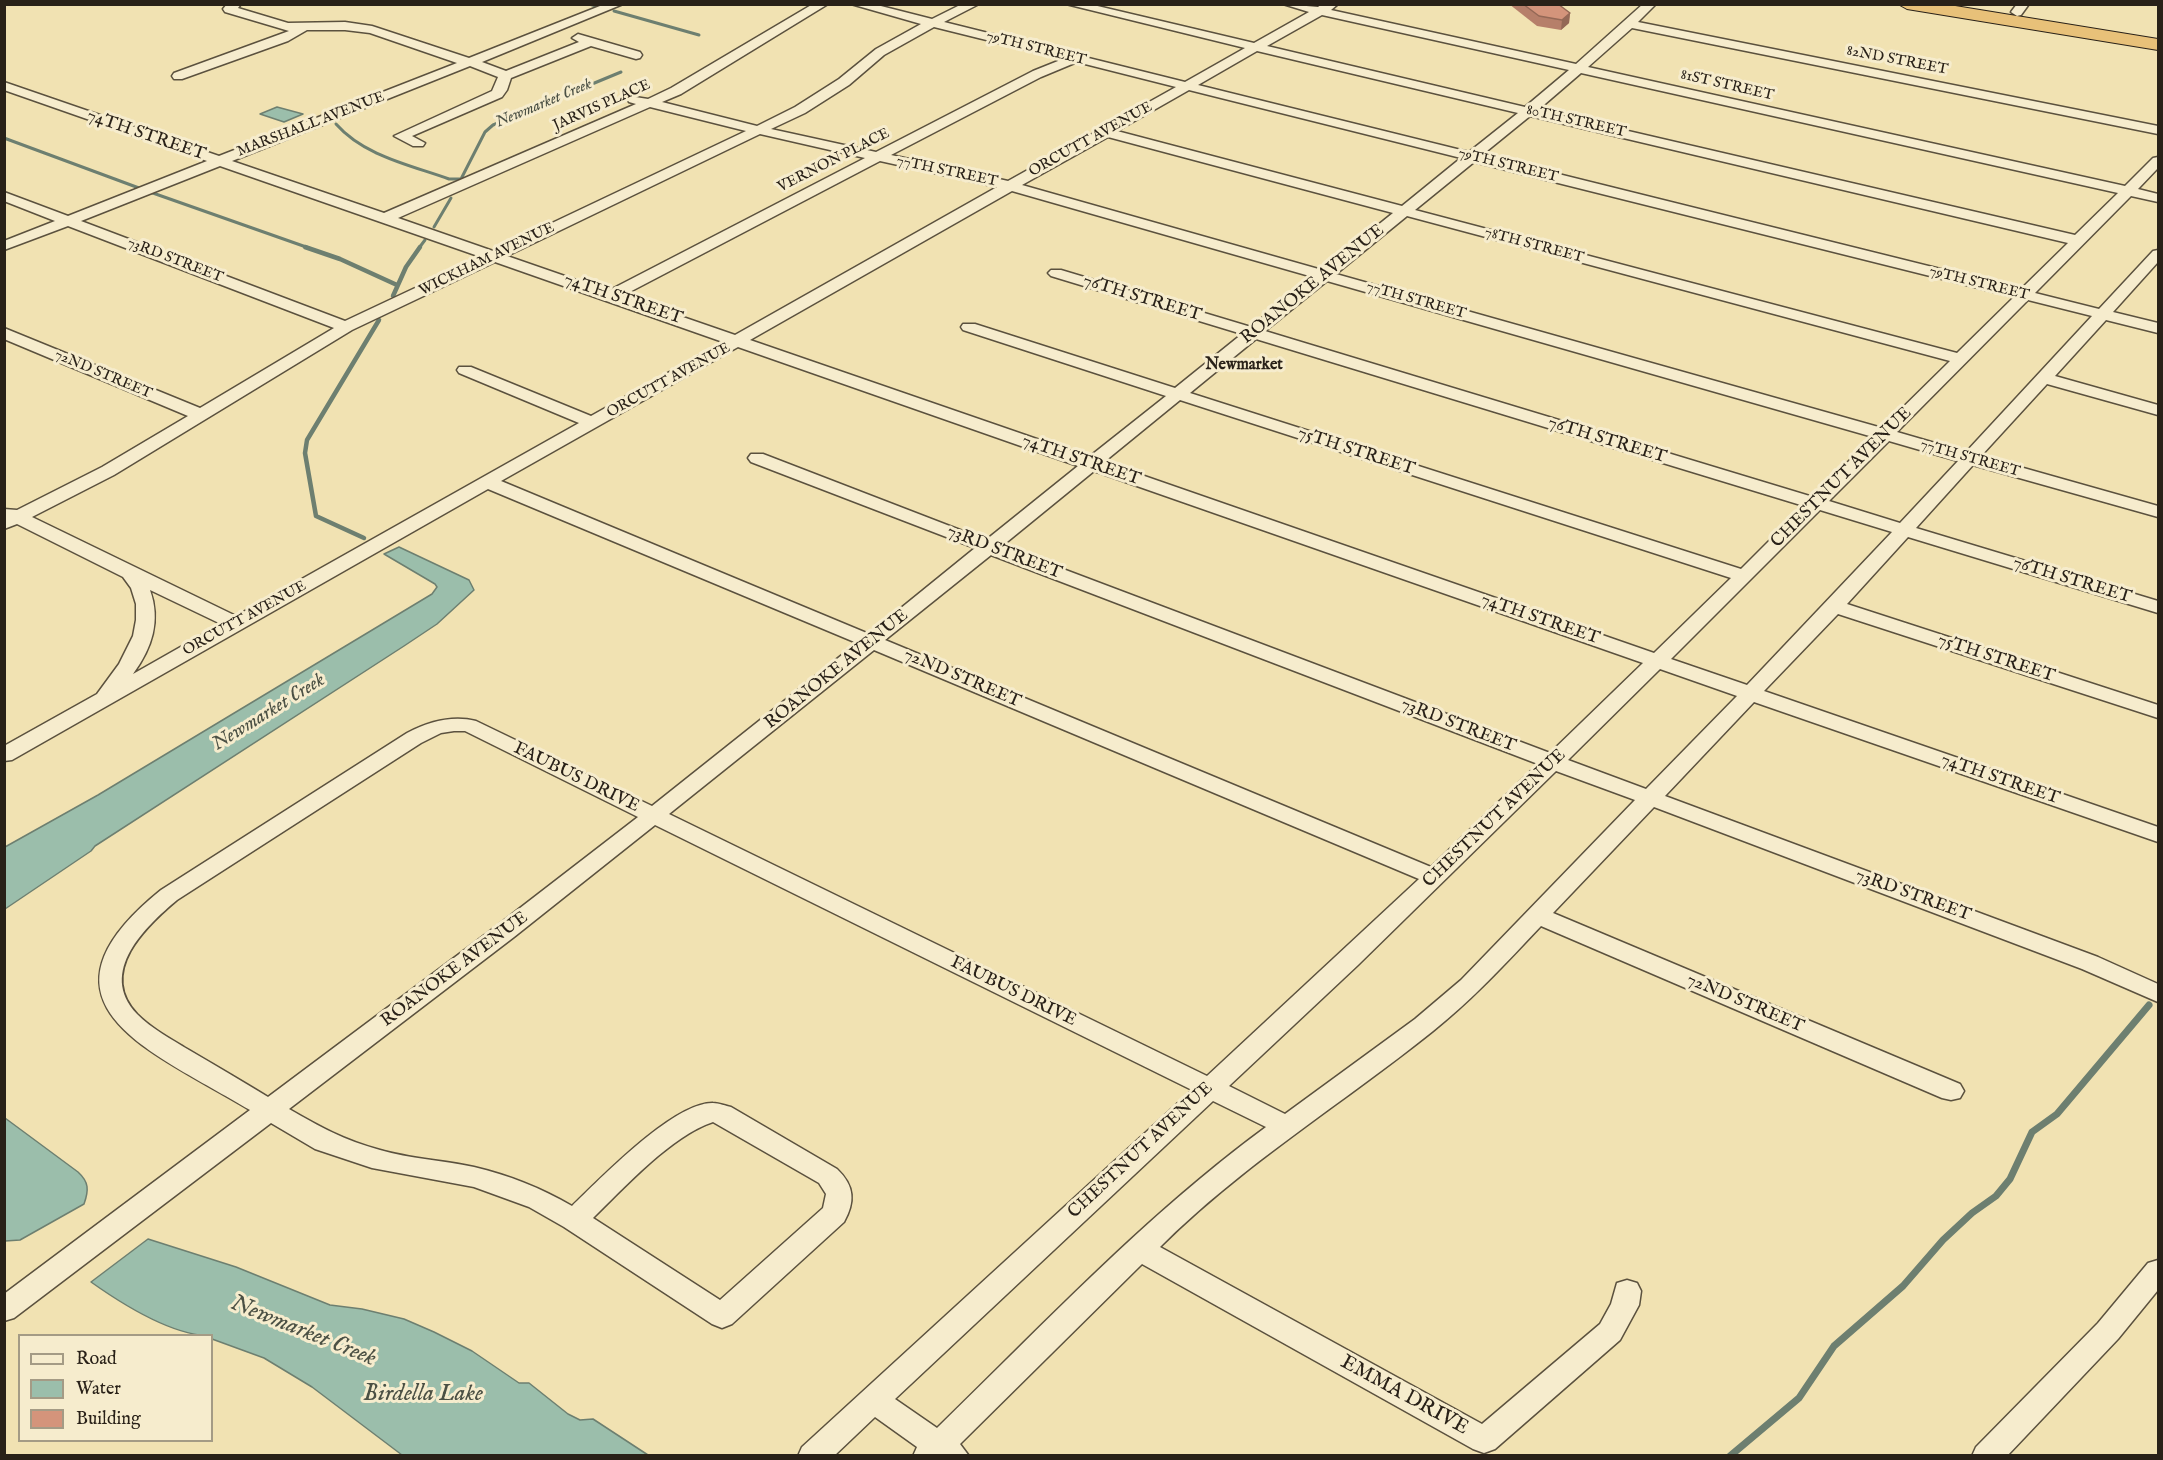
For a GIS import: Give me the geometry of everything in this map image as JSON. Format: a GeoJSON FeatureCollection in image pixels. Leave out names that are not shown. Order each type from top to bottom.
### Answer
{"type":"FeatureCollection","features":[{"type":"Feature","properties":{"kind":"highway"},"geometry":{"type":"LineString","coordinates":[[1907,4],[2155,41]]}},
{"type":"Feature","properties":{"kind":"highway"},"geometry":{"type":"LineString","coordinates":[[1970,4],[2020,8],[2155,41]]}},
{"type":"Feature","properties":{"kind":"street"},"geometry":{"type":"LineString","coordinates":[[235,4],[229,9],[266,22],[303,28],[338,26],[362,28],[505,76],[590,42]]}},
{"type":"Feature","properties":{"kind":"street","name":"MARSHALL AVENUE"},"geometry":{"type":"LineString","coordinates":[[4,246],[617,4]]}},
{"type":"Feature","properties":{"kind":"street","name":"JARVIS PLACE"},"geometry":{"type":"LineString","coordinates":[[386,218],[641,101],[676,91],[822,4]]}},
{"type":"Feature","properties":{"kind":"street","name":"79TH STREET"},"geometry":{"type":"LineString","coordinates":[[857,4],[2158,328]]}},
{"type":"Feature","properties":{"kind":"street","name":"WICKHAM AVENUE"},"geometry":{"type":"LineString","coordinates":[[9,517],[108,471],[346,327],[759,130],[824,96],[880,52],[932,23],[973,4]]}},
{"type":"Feature","properties":{"kind":"street","name":"80TH STREET"},"geometry":{"type":"LineString","coordinates":[[1072,4],[2080,241]]}},
{"type":"Feature","properties":{"kind":"street","name":"81ST STREET"},"geometry":{"type":"LineString","coordinates":[[1289,4],[1326,8],[1577,69],[2158,198]]}},
{"type":"Feature","properties":{"kind":"street","name":"ROANOKE AVENUE"},"geometry":{"type":"LineString","coordinates":[[4,1310],[270,1111],[653,816],[872,642],[1528,111],[1650,4]]}},
{"type":"Feature","properties":{"kind":"street","name":"ORCUTT AVENUE"},"geometry":{"type":"LineString","coordinates":[[4,755],[1326,8]]}},
{"type":"Feature","properties":{"kind":"street","name":"82ND STREET"},"geometry":{"type":"LineString","coordinates":[[1629,24],[2158,130]]}},
{"type":"Feature","properties":{"kind":"street"},"geometry":{"type":"LineString","coordinates":[[178,76],[284,38],[303,28]]}},
{"type":"Feature","properties":{"kind":"street"},"geometry":{"type":"LineString","coordinates":[[566,35],[636,55]]}},
{"type":"Feature","properties":{"kind":"street","name":"VERNON PLACE"},"geometry":{"type":"LineString","coordinates":[[609,296],[1037,74],[1074,59]]}},
{"type":"Feature","properties":{"kind":"street"},"geometry":{"type":"LineString","coordinates":[[418,143],[401,136],[497,94],[501,90],[505,76]]}},
{"type":"Feature","properties":{"kind":"street","name":"74TH STREET"},"geometry":{"type":"LineString","coordinates":[[4,86],[2158,835]]}},
{"type":"Feature","properties":{"kind":"street","name":"77TH STREET"},"geometry":{"type":"LineString","coordinates":[[641,101],[1010,186],[2158,512]]}},
{"type":"Feature","properties":{"kind":"street","name":"78TH STREET"},"geometry":{"type":"LineString","coordinates":[[1106,132],[1962,359]]}},
{"type":"Feature","properties":{"kind":"street","name":"CHESTNUT AVENUE"},"geometry":{"type":"LineString","coordinates":[[813,1455],[1435,877],[1817,504],[2158,161]]}},
{"type":"Feature","properties":{"kind":"street","name":"73RD STREET"},"geometry":{"type":"LineString","coordinates":[[4,196],[346,327]]}},
{"type":"Feature","properties":{"kind":"street"},"geometry":{"type":"LineString","coordinates":[[873,1400],[940,1452],[1140,1249],[1239,1161],[1424,1025],[1470,986],[1834,606],[2157,257]]}},
{"type":"Feature","properties":{"kind":"street","name":"76TH STREET"},"geometry":{"type":"LineString","coordinates":[[1056,273],[2158,607]]}},
{"type":"Feature","properties":{"kind":"street","name":"75TH STREET"},"geometry":{"type":"LineString","coordinates":[[969,327],[1744,576]]}},
{"type":"Feature","properties":{"kind":"street","name":"72ND STREET"},"geometry":{"type":"LineString","coordinates":[[4,333],[201,416]]}},
{"type":"Feature","properties":{"kind":"street"},"geometry":{"type":"LineString","coordinates":[[465,370],[594,423]]}},
{"type":"Feature","properties":{"kind":"street"},"geometry":{"type":"LineString","coordinates":[[2043,378],[2158,410]]}},
{"type":"Feature","properties":{"kind":"street","name":"73RD STREET"},"geometry":{"type":"LineString","coordinates":[[757,458],[1554,762],[2090,963],[2158,994]]}},
{"type":"Feature","properties":{"kind":"street","name":"72ND STREET"},"geometry":{"type":"LineString","coordinates":[[488,482],[1435,877]]}},
{"type":"Feature","properties":{"kind":"street"},"geometry":{"type":"LineString","coordinates":[[9,517],[237,624]]}},
{"type":"Feature","properties":{"kind":"street"},"geometry":{"type":"LineString","coordinates":[[92,706],[121,676],[131,662],[143,634],[147,610],[146,599],[142,589],[130,573]]}},
{"type":"Feature","properties":{"kind":"street","name":"75TH STREET"},"geometry":{"type":"LineString","coordinates":[[1834,606],[2158,712]]}},
{"type":"Feature","properties":{"kind":"street","name":"FAUBUS DRIVE"},"geometry":{"type":"LineString","coordinates":[[574,1220],[623,1173],[693,1118],[712,1112],[722,1114],[828,1176],[836,1183],[840,1192],[840,1202],[834,1215],[723,1316],[574,1220],[538,1200],[496,1183],[440,1170],[381,1161],[351,1153],[324,1142],[147,1037],[125,1019],[118,1009],[109,981],[111,964],[125,939],[157,904],[414,738],[427,731],[453,724],[469,725],[1287,1126]]}},
{"type":"Feature","properties":{"kind":"street","name":"72ND STREET"},"geometry":{"type":"LineString","coordinates":[[1538,916],[1951,1091]]}},
{"type":"Feature","properties":{"kind":"street","name":"EMMA DRIVE"},"geometry":{"type":"LineString","coordinates":[[1140,1249],[1484,1440],[1610,1332],[1625,1305],[1627,1291]]}},
{"type":"Feature","properties":{"kind":"street"},"geometry":{"type":"LineString","coordinates":[[1987,1455],[2108,1331],[2158,1271]]}},
{"type":"Feature","properties":{"kind":"water"},"geometry":{"type":"Polygon","coordinates":[[[277,107],[303,114],[284,122],[260,114],[277,107]]]}},
{"type":"Feature","properties":{"kind":"water"},"geometry":{"type":"Polygon","coordinates":[[[399,547],[469,580],[474,590],[437,624],[95,846],[91,851],[5,909],[5,847],[98,795],[432,594],[437,587],[435,584],[384,554],[399,547]]]}},
{"type":"Feature","properties":{"kind":"water"},"geometry":{"type":"Polygon","coordinates":[[[5,1118],[78,1172],[86,1183],[87,1194],[84,1204],[20,1240],[5,1241],[5,1118]]]}},
{"type":"Feature","properties":{"kind":"water","name":"Birdella Lake"},"geometry":{"type":"Polygon","coordinates":[[[148,1239],[236,1267],[330,1305],[362,1309],[404,1319],[472,1351],[519,1383],[529,1383],[568,1414],[580,1420],[593,1419],[648,1455],[402,1455],[312,1387],[264,1358],[213,1339],[213,1334],[193,1334],[165,1325],[133,1309],[91,1282],[148,1239]]]}},
{"type":"Feature","properties":{"kind":"building"},"geometry":{"type":"Polygon","coordinates":[[[1523,4],[1558,4],[1570,13],[1562,20],[1539,16],[1523,4]]]}},
{"type":"Feature","properties":{"kind":"waterway","name":"Newmarket Creek"},"geometry":{"type":"LineString","coordinates":[[589,4],[596,6]]}},
{"type":"Feature","properties":{"kind":"waterway","name":"Newmarket Creek"},"geometry":{"type":"LineString","coordinates":[[614,11],[699,35]]}},
{"type":"Feature","properties":{"kind":"waterway","name":"Newmarket Creek"},"geometry":{"type":"LineString","coordinates":[[336,124],[347,135],[374,152],[449,179],[461,179],[485,132],[493,125],[621,72]]}},
{"type":"Feature","properties":{"kind":"waterway"},"geometry":{"type":"LineString","coordinates":[[4,138],[139,188]]}},
{"type":"Feature","properties":{"kind":"waterway"},"geometry":{"type":"LineString","coordinates":[[150,192],[309,248]]}},
{"type":"Feature","properties":{"kind":"waterway","name":"Newmarket Creek"},"geometry":{"type":"LineString","coordinates":[[434,227],[451,198]]}},
{"type":"Feature","properties":{"kind":"waterway","name":"Newmarket Creek"},"geometry":{"type":"LineString","coordinates":[[419,248],[425,240]]}},
{"type":"Feature","properties":{"kind":"waterway"},"geometry":{"type":"LineString","coordinates":[[305,247],[340,259],[397,285]]}},
{"type":"Feature","properties":{"kind":"waterway","name":"Newmarket Creek"},"geometry":{"type":"LineString","coordinates":[[393,296],[406,267],[420,247]]}},
{"type":"Feature","properties":{"kind":"waterway","name":"Newmarket Creek"},"geometry":{"type":"LineString","coordinates":[[364,538],[316,516],[305,453],[307,440],[379,320]]}},
{"type":"Feature","properties":{"kind":"waterway"},"geometry":{"type":"LineString","coordinates":[[1730,1456],[1799,1398],[1834,1346],[1903,1286],[1943,1240],[1972,1213],[1996,1196],[2010,1179],[2032,1132],[2057,1114],[2149,1005]]}},
{"type":"Feature","properties":{"kind":"district","name":"Newmarket"},"geometry":{"type":"Point","coordinates":[1244,366]}}]}
